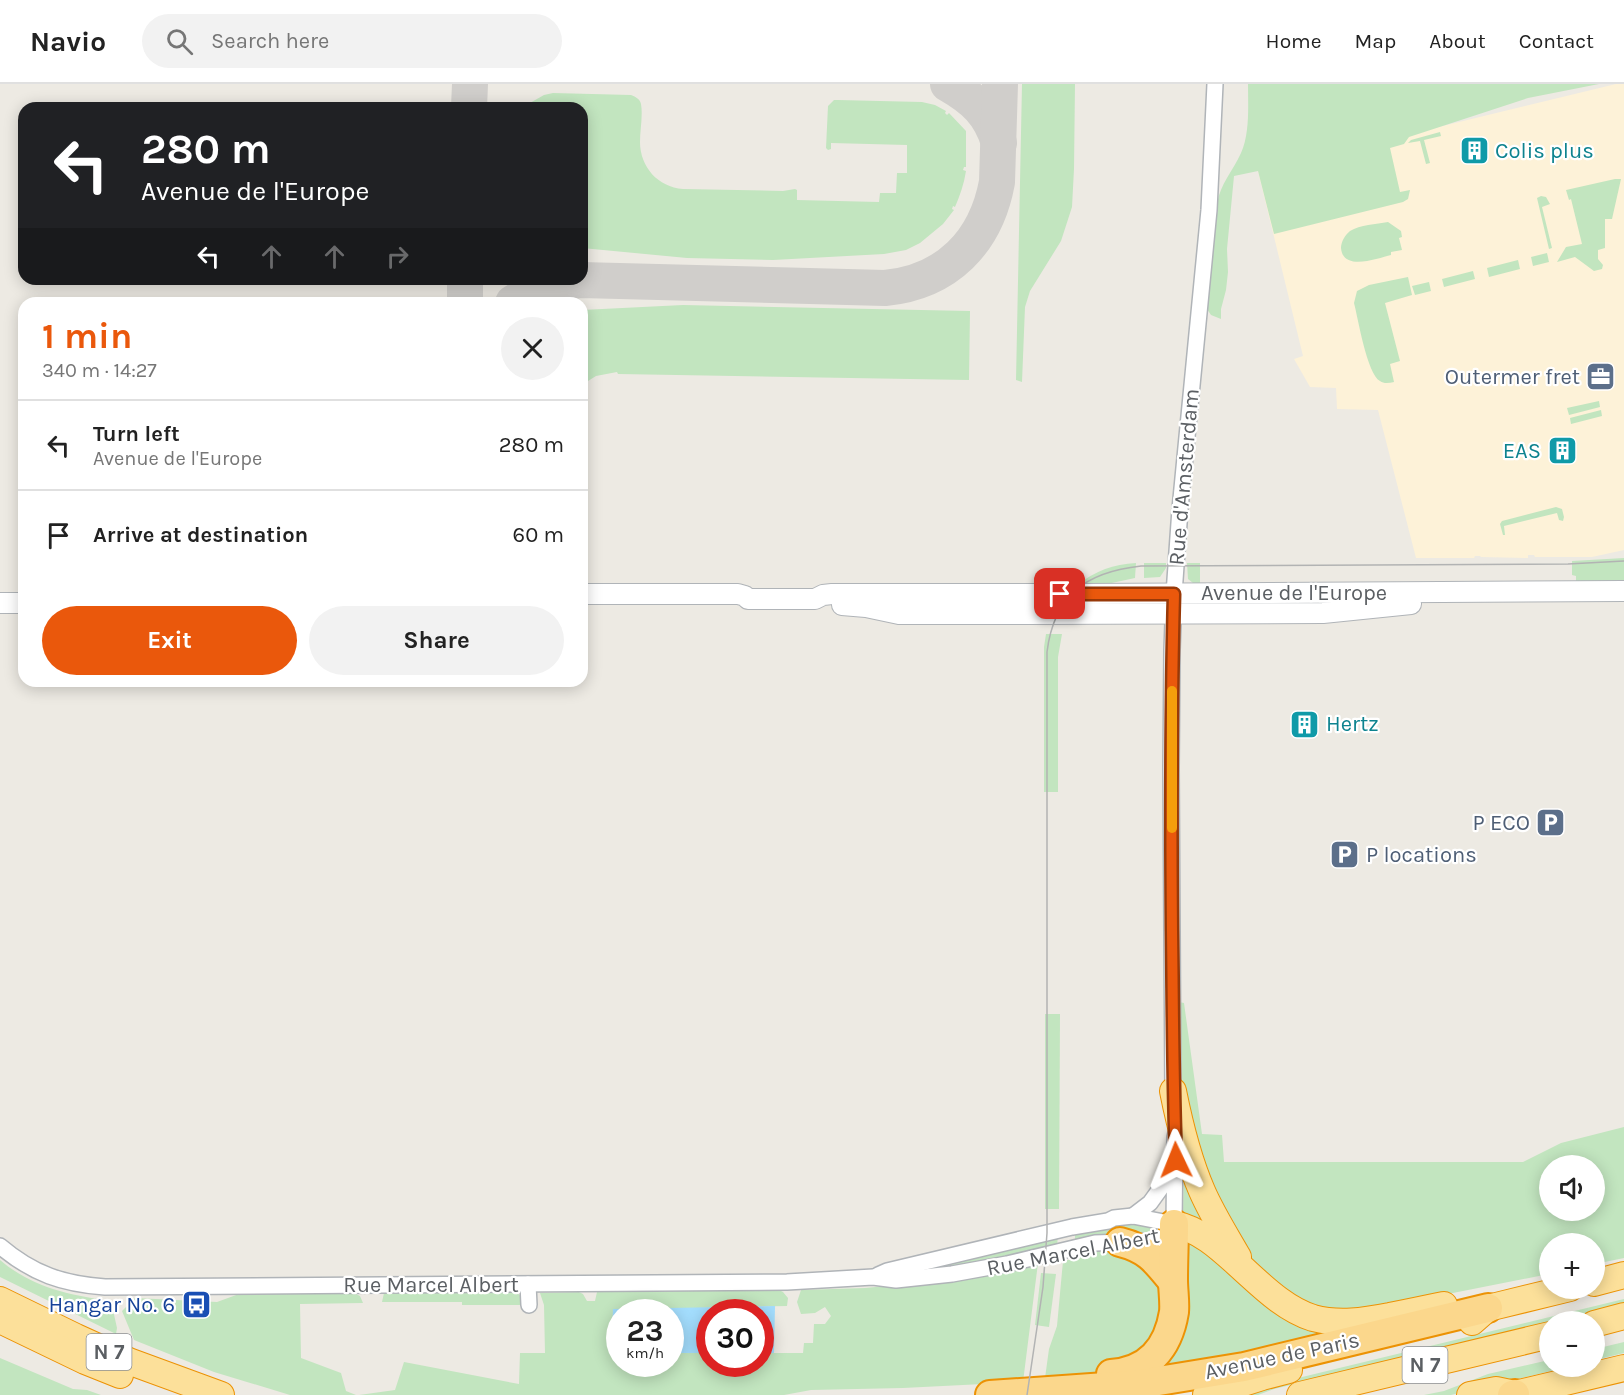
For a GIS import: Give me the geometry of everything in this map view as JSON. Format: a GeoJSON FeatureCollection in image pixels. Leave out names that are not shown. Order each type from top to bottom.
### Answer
{"type":"FeatureCollection","features":[{"type":"Feature","properties":{"kind":"highway"},"geometry":{"type":"LineString","coordinates":[[1173,1091],[1184,1139],[1203,1193],[1247,1273]]}},
{"type":"Feature","properties":{"kind":"highway"},"geometry":{"type":"LineString","coordinates":[[1002,1394],[1054,1380],[1124,1373],[1140,1368],[1151,1360],[1162,1346],[1170,1329],[1174,1310],[1174,1224],[1184,1226],[1203,1236],[1220,1248],[1276,1298],[1311,1317],[1330,1321],[1366,1321],[1465,1302],[1488,1308],[1476,1320],[1461,1326],[1262,1377],[1206,1395]]}},
{"type":"Feature","properties":{"kind":"highway"},"geometry":{"type":"LineString","coordinates":[[1120,1242],[1138,1248],[1149,1255],[1173,1282]]}},
{"type":"Feature","properties":{"kind":"highway"},"geometry":{"type":"LineString","coordinates":[[1605,1280],[1624,1275]]}},
{"type":"Feature","properties":{"kind":"highway","name":"Avenue de Paris"},"geometry":{"type":"LineString","coordinates":[[1002,1394],[1134,1386],[1244,1367],[1539,1296]]}},
{"type":"Feature","properties":{"kind":"highway","name":"N 7"},"geometry":{"type":"LineString","coordinates":[[0,1300],[131,1362],[221,1395]]}},
{"type":"Feature","properties":{"kind":"highway"},"geometry":{"type":"LineString","coordinates":[[1605,1321],[1624,1316]]}},
{"type":"Feature","properties":{"kind":"highway","name":"N 7"},"geometry":{"type":"LineString","coordinates":[[0,1320],[85,1361],[172,1395]]}},
{"type":"Feature","properties":{"kind":"highway"},"geometry":{"type":"LineString","coordinates":[[1605,1338],[1624,1334]]}},
{"type":"Feature","properties":{"kind":"highway"},"geometry":{"type":"LineString","coordinates":[[0,1338],[125,1395]]}},
{"type":"Feature","properties":{"kind":"highway","name":"N 7"},"geometry":{"type":"LineString","coordinates":[[1300,1395],[1539,1338]]}},
{"type":"Feature","properties":{"kind":"highway","name":"N 7"},"geometry":{"type":"LineString","coordinates":[[1376,1395],[1539,1355]]}},
{"type":"Feature","properties":{"kind":"highway"},"geometry":{"type":"LineString","coordinates":[[1470,1395],[1496,1390],[1513,1395],[1624,1368]]}},
{"type":"Feature","properties":{"kind":"street","name":"Rue d'Amsterdam"},"geometry":{"type":"LineString","coordinates":[[1174,1224],[1176,1160],[1173,1091],[1171,768],[1173,614],[1180,508],[1209,210],[1215,84]]}},
{"type":"Feature","properties":{"kind":"street","name":"Avenue de l'Europe"},"geometry":{"type":"LineString","coordinates":[[815,599],[832,594],[1624,591]]}},
{"type":"Feature","properties":{"kind":"street","name":"Avenue de l'Europe"},"geometry":{"type":"LineString","coordinates":[[588,594],[738,594],[748,599],[815,599],[830,605],[853,605],[899,614],[1323,613],[1409,604],[1624,603]]}},
{"type":"Feature","properties":{"kind":"street"},"geometry":{"type":"LineString","coordinates":[[1042,594],[1042,614]]}},
{"type":"Feature","properties":{"kind":"street","name":"Avenue de l'Europe"},"geometry":{"type":"LineString","coordinates":[[588,606],[739,606],[748,599]]}},
{"type":"Feature","properties":{"kind":"street"},"geometry":{"type":"LineString","coordinates":[[0,603],[18,603]]}},
{"type":"Feature","properties":{"kind":"street"},"geometry":{"type":"LineString","coordinates":[[1133,1216],[1150,1203],[1163,1185],[1176,1160]]}},
{"type":"Feature","properties":{"kind":"street","name":"Rue Marcel Albert"},"geometry":{"type":"LineString","coordinates":[[0,1246],[18,1261],[56,1280],[84,1286],[105,1287],[787,1282],[873,1277],[896,1280],[952,1274],[1018,1262],[1095,1243],[1150,1241],[1168,1234],[1174,1224],[1133,1216],[1114,1218],[945,1256],[887,1271],[873,1277]]}},
{"type":"Feature","properties":{"kind":"street"},"geometry":{"type":"LineString","coordinates":[[528,1284],[529,1305]]}},
{"type":"Feature","properties":{"kind":"shaded area"},"geometry":{"type":"Polygon","coordinates":[[[1616,84],[1624,84],[1624,550],[1592,557],[1528,555],[1528,558],[1475,556],[1474,558],[1416,558],[1378,410],[1337,409],[1336,388],[1310,387],[1294,359],[1303,356],[1258,171],[1616,84]]]}},
{"type":"Feature","properties":{"kind":"green space"},"geometry":{"type":"Polygon","coordinates":[[[1022,84],[1075,84],[1072,207],[1061,241],[1030,291],[1025,307],[1022,382],[1016,380],[1022,84]]]}},
{"type":"Feature","properties":{"kind":"green space"},"geometry":{"type":"Polygon","coordinates":[[[1248,84],[1599,84],[1528,98],[1409,137],[1404,144],[1390,148],[1400,192],[1410,190],[1408,199],[1403,202],[1274,234],[1258,171],[1234,176],[1227,249],[1228,272],[1221,319],[1211,315],[1207,309],[1217,204],[1221,190],[1244,145],[1248,119],[1248,84]]]}},
{"type":"Feature","properties":{"kind":"green space"},"geometry":{"type":"Polygon","coordinates":[[[553,93],[631,95],[638,98],[642,109],[640,142],[643,160],[658,180],[683,189],[783,191],[795,189],[797,200],[879,202],[880,193],[896,193],[897,173],[907,173],[907,145],[831,143],[831,149],[828,150],[826,148],[828,106],[834,100],[922,102],[935,105],[946,111],[947,115],[949,113],[966,131],[966,167],[963,170],[966,171],[957,203],[952,209],[954,210],[943,224],[920,243],[906,250],[884,254],[773,260],[687,258],[588,249],[588,102],[532,102],[553,93]]]}},
{"type":"Feature","properties":{"kind":"green space"},"geometry":{"type":"Polygon","coordinates":[[[1440,132],[1441,136],[1424,140],[1430,163],[1426,164],[1420,141],[1408,143],[1411,140],[1440,132]]]}},
{"type":"Feature","properties":{"kind":"green space"},"geometry":{"type":"Polygon","coordinates":[[[1621,179],[1612,219],[1605,219],[1605,248],[1598,250],[1598,259],[1603,265],[1602,269],[1594,271],[1575,257],[1557,262],[1566,247],[1582,244],[1571,199],[1569,200],[1566,190],[1621,179]]]}},
{"type":"Feature","properties":{"kind":"green space"},"geometry":{"type":"Polygon","coordinates":[[[1546,197],[1550,204],[1542,207],[1552,248],[1549,249],[1537,198],[1546,197]]]}},
{"type":"Feature","properties":{"kind":"green space"},"geometry":{"type":"Polygon","coordinates":[[[1388,222],[1401,231],[1402,237],[1399,238],[1402,250],[1362,262],[1348,260],[1343,255],[1342,243],[1350,231],[1363,226],[1388,222]]]}},
{"type":"Feature","properties":{"kind":"green space"},"geometry":{"type":"Polygon","coordinates":[[[1547,253],[1549,262],[1533,266],[1531,257],[1547,253]]]}},
{"type":"Feature","properties":{"kind":"green space"},"geometry":{"type":"Polygon","coordinates":[[[1518,260],[1520,269],[1489,277],[1487,268],[1518,260]]]}},
{"type":"Feature","properties":{"kind":"green space"},"geometry":{"type":"Polygon","coordinates":[[[1473,271],[1475,279],[1444,287],[1442,279],[1473,271]]]}},
{"type":"Feature","properties":{"kind":"green space"},"geometry":{"type":"Polygon","coordinates":[[[1408,277],[1412,295],[1385,303],[1400,361],[1390,364],[1394,382],[1383,383],[1375,376],[1371,368],[1354,303],[1357,291],[1369,285],[1408,277]]]}},
{"type":"Feature","properties":{"kind":"green space"},"geometry":{"type":"Polygon","coordinates":[[[1429,282],[1431,291],[1415,295],[1412,286],[1429,282]]]}},
{"type":"Feature","properties":{"kind":"green space"},"geometry":{"type":"Polygon","coordinates":[[[683,305],[970,311],[969,380],[618,374],[617,372],[596,376],[588,381],[588,310],[683,305]]]}},
{"type":"Feature","properties":{"kind":"green space"},"geometry":{"type":"Polygon","coordinates":[[[1599,401],[1600,407],[1569,415],[1567,408],[1599,401]]]}},
{"type":"Feature","properties":{"kind":"green space"},"geometry":{"type":"Polygon","coordinates":[[[1601,410],[1602,416],[1571,424],[1570,418],[1601,410]]]}},
{"type":"Feature","properties":{"kind":"green space"},"geometry":{"type":"Polygon","coordinates":[[[1556,507],[1562,509],[1563,521],[1559,520],[1557,513],[1504,526],[1505,535],[1503,535],[1500,524],[1502,521],[1556,507]]]}},
{"type":"Feature","properties":{"kind":"green space"},"geometry":{"type":"Polygon","coordinates":[[[1624,558],[1624,586],[1576,586],[1576,576],[1572,575],[1572,561],[1624,558]]]}},
{"type":"Feature","properties":{"kind":"green space"},"geometry":{"type":"Polygon","coordinates":[[[1136,563],[1135,578],[1107,584],[1078,584],[1105,569],[1136,563]]]}},
{"type":"Feature","properties":{"kind":"green space"},"geometry":{"type":"Polygon","coordinates":[[[1144,563],[1166,563],[1166,568],[1160,577],[1144,578],[1144,563]]]}},
{"type":"Feature","properties":{"kind":"green space"},"geometry":{"type":"Polygon","coordinates":[[[1187,563],[1200,563],[1200,584],[1188,579],[1187,563]]]}},
{"type":"Feature","properties":{"kind":"green space"},"geometry":{"type":"Polygon","coordinates":[[[1046,634],[1062,634],[1058,657],[1058,792],[1044,792],[1044,647],[1046,634]]]}},
{"type":"Feature","properties":{"kind":"green space"},"geometry":{"type":"Polygon","coordinates":[[[1179,1002],[1184,1003],[1202,1134],[1222,1135],[1224,1162],[1523,1162],[1561,1143],[1624,1127],[1624,1258],[1605,1262],[1605,1233],[1539,1233],[1539,1276],[1352,1313],[1320,1310],[1273,1283],[1231,1236],[1185,1117],[1179,1002]]]}},
{"type":"Feature","properties":{"kind":"green space"},"geometry":{"type":"Polygon","coordinates":[[[1045,1014],[1060,1014],[1059,1209],[1045,1209],[1045,1014]]]}},
{"type":"Feature","properties":{"kind":"green space"},"geometry":{"type":"Polygon","coordinates":[[[1184,1163],[1219,1233],[1186,1215],[1183,1211],[1184,1163]]]}},
{"type":"Feature","properties":{"kind":"green space"},"geometry":{"type":"Polygon","coordinates":[[[1128,1223],[1160,1227],[1162,1232],[1075,1244],[1075,1231],[1128,1223]]]}},
{"type":"Feature","properties":{"kind":"green space"},"geometry":{"type":"Polygon","coordinates":[[[1058,1234],[1057,1247],[972,1266],[908,1271],[1058,1234]]]}},
{"type":"Feature","properties":{"kind":"green space"},"geometry":{"type":"Polygon","coordinates":[[[1181,1236],[1346,1328],[1202,1368],[1152,1365],[1181,1236]]]}},
{"type":"Feature","properties":{"kind":"green space"},"geometry":{"type":"Polygon","coordinates":[[[1118,1246],[1165,1281],[1158,1346],[1099,1372],[1045,1378],[1049,1349],[1057,1326],[1063,1261],[1078,1258],[1077,1251],[1118,1246]]]}},
{"type":"Feature","properties":{"kind":"green space"},"geometry":{"type":"Polygon","coordinates":[[[0,1260],[13,1270],[52,1289],[111,1301],[117,1328],[116,1334],[0,1277],[0,1260]]]}},
{"type":"Feature","properties":{"kind":"green space"},"geometry":{"type":"Polygon","coordinates":[[[1038,1263],[1023,1382],[811,1390],[784,1395],[359,1395],[395,1390],[404,1362],[519,1384],[520,1353],[545,1353],[544,1305],[540,1293],[579,1292],[587,1301],[595,1301],[597,1292],[779,1290],[788,1298],[787,1306],[774,1306],[774,1299],[696,1299],[696,1308],[684,1308],[684,1299],[606,1299],[606,1377],[684,1377],[684,1353],[696,1353],[696,1377],[774,1377],[774,1353],[803,1353],[804,1343],[813,1343],[814,1324],[825,1324],[831,1316],[825,1307],[815,1313],[801,1314],[797,1302],[801,1290],[865,1288],[949,1280],[1038,1263]]]}},
{"type":"Feature","properties":{"kind":"green space"},"geometry":{"type":"Polygon","coordinates":[[[1041,1273],[1056,1274],[1049,1327],[1035,1325],[1041,1273]]]}},
{"type":"Feature","properties":{"kind":"green space"},"geometry":{"type":"Polygon","coordinates":[[[352,1292],[360,1296],[363,1303],[300,1304],[301,1358],[341,1373],[346,1391],[356,1395],[290,1395],[214,1372],[134,1340],[122,1311],[135,1298],[217,1302],[239,1294],[352,1292]]]}},
{"type":"Feature","properties":{"kind":"green space"},"geometry":{"type":"Polygon","coordinates":[[[516,1292],[522,1297],[522,1305],[382,1302],[384,1293],[516,1292]]]}},
{"type":"Feature","properties":{"kind":"green space"},"geometry":{"type":"Polygon","coordinates":[[[1624,1299],[1624,1307],[1603,1311],[1574,1311],[1624,1299]]]}},
{"type":"Feature","properties":{"kind":"green space"},"geometry":{"type":"Polygon","coordinates":[[[1539,1320],[1539,1325],[1274,1389],[1258,1395],[1246,1395],[1294,1379],[1539,1320]]]}},
{"type":"Feature","properties":{"kind":"green space"},"geometry":{"type":"Polygon","coordinates":[[[1624,1342],[1624,1353],[1605,1358],[1605,1347],[1624,1342]]]}},
{"type":"Feature","properties":{"kind":"green space"},"geometry":{"type":"Polygon","coordinates":[[[0,1358],[73,1389],[87,1390],[101,1395],[0,1395],[0,1358]]]}},
{"type":"Feature","properties":{"kind":"green space"},"geometry":{"type":"Polygon","coordinates":[[[1539,1362],[1539,1374],[1451,1395],[1424,1395],[1444,1391],[1488,1374],[1539,1362]]]}},
{"type":"Feature","properties":{"kind":"water"},"geometry":{"type":"Polygon","coordinates":[[[774,1306],[775,1306],[774,1353],[774,1306]]]}},
{"type":"Feature","properties":{"kind":"water"},"geometry":{"type":"Polygon","coordinates":[[[696,1307],[696,1353],[684,1353],[684,1308],[696,1307]]]}},
{"type":"Feature","properties":{"kind":"taxiway"},"geometry":{"type":"LineString","coordinates":[[469,102],[470,84]]}},
{"type":"Feature","properties":{"kind":"taxiway"},"geometry":{"type":"LineString","coordinates":[[948,84],[966,95],[980,108],[991,123],[999,143]]}},
{"type":"Feature","properties":{"kind":"taxiway"},"geometry":{"type":"LineString","coordinates":[[588,280],[885,288],[927,277],[945,268],[960,255],[984,223],[992,204],[997,182],[1000,84]]}},
{"type":"Feature","properties":{"kind":"taxiway"},"geometry":{"type":"LineString","coordinates":[[465,285],[465,297]]}},
{"type":"Feature","properties":{"kind":"taxiway"},"geometry":{"type":"LineString","coordinates":[[523,297],[553,285]]}},
{"type":"Feature","properties":{"kind":"tram line"},"geometry":{"type":"LineString","coordinates":[[1027,1395],[1043,1287],[1047,1233],[1047,652],[1051,632],[1065,601],[1076,590],[1104,574],[1141,566],[1568,564],[1624,561]]}},
{"type":"Feature","properties":{"kind":"slow traffic"},"geometry":{"type":"LineString","coordinates":[[1172,691],[1172,828]]}},
{"type":"Feature","properties":{"kind":"place","name":"Colis plus"},"geometry":{"type":"Point","coordinates":[1474,151]}},
{"type":"Feature","properties":{"kind":"place","name":"Outermer fret"},"geometry":{"type":"Point","coordinates":[1601,377]}},
{"type":"Feature","properties":{"kind":"place","name":"EAS"},"geometry":{"type":"Point","coordinates":[1562,451]}},
{"type":"Feature","properties":{"kind":"place","name":"Hertz"},"geometry":{"type":"Point","coordinates":[1305,724]}},
{"type":"Feature","properties":{"kind":"place","name":"P ECO"},"geometry":{"type":"Point","coordinates":[1551,823]}},
{"type":"Feature","properties":{"kind":"place","name":"P locations"},"geometry":{"type":"Point","coordinates":[1345,855]}},
{"type":"Feature","properties":{"kind":"place","name":"Hangar No. 6"},"geometry":{"type":"Point","coordinates":[196,1305]}},
{"type":"Feature","properties":{"kind":"route"},"geometry":{"type":"LineString","coordinates":[[1060,594],[1174,594],[1171,848],[1173,1091],[1176,1160]]}}]}
